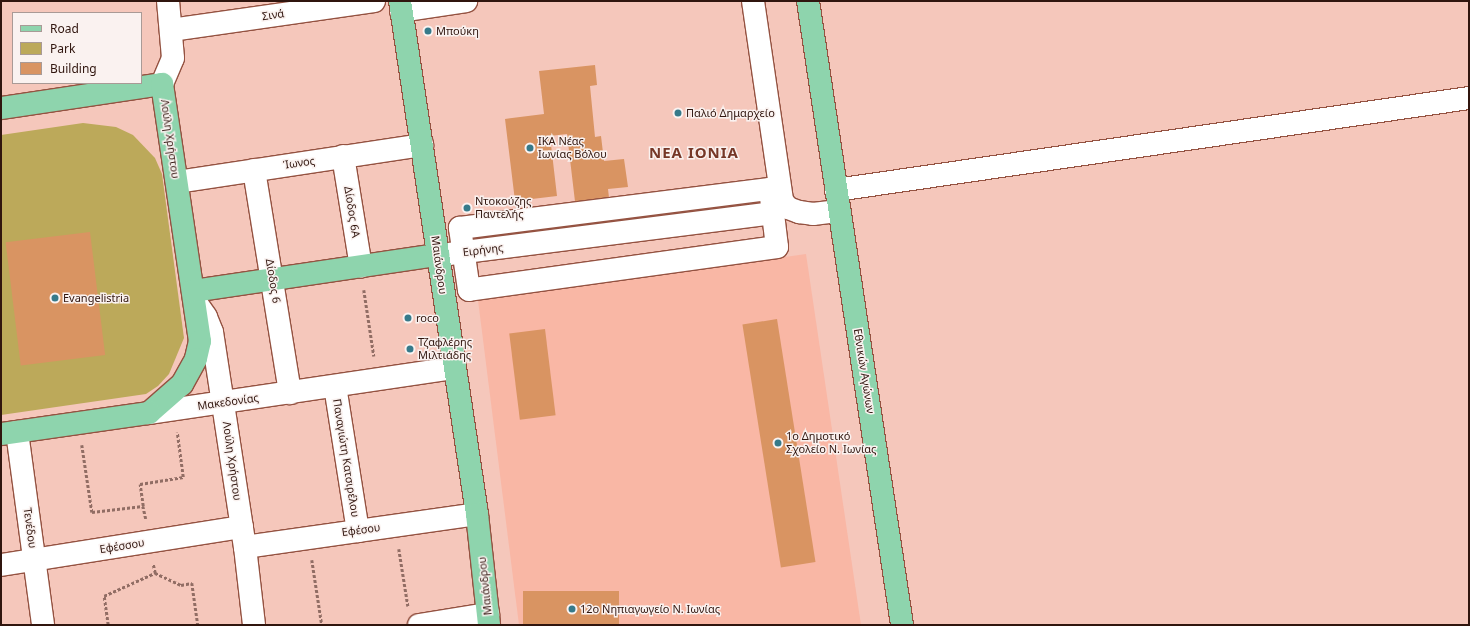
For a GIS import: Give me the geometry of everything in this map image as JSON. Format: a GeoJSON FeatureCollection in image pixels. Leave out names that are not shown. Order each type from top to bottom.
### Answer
{"type":"FeatureCollection","features":[{"type":"Feature","properties":{"kind":"main road","name":"Εθνικών Αγώνων"},"geometry":{"type":"LineString","coordinates":[[808,1],[902,625]]}},
{"type":"Feature","properties":{"kind":"main road","name":"Μαιάνδρου"},"geometry":{"type":"LineString","coordinates":[[401,6],[477,514],[489,620]]}},
{"type":"Feature","properties":{"kind":"main road"},"geometry":{"type":"LineString","coordinates":[[1,108],[162,84]]}},
{"type":"Feature","properties":{"kind":"main road","name":"Λούλη Χρήστου"},"geometry":{"type":"LineString","coordinates":[[149,414],[182,384],[196,359],[200,345],[162,84]]}},
{"type":"Feature","properties":{"kind":"main road","name":"Ειρήνης"},"geometry":{"type":"LineString","coordinates":[[194,296],[272,279],[438,255]]}},
{"type":"Feature","properties":{"kind":"main road","name":"Μακεδονίας"},"geometry":{"type":"LineString","coordinates":[[9,433],[149,414]]}},
{"type":"Feature","properties":{"kind":"street","name":"Λούλη Χρήστου"},"geometry":{"type":"LineString","coordinates":[[162,84],[172,58],[168,1]]}},
{"type":"Feature","properties":{"kind":"street","name":"Σινά"},"geometry":{"type":"LineString","coordinates":[[171,30],[374,1]]}},
{"type":"Feature","properties":{"kind":"street"},"geometry":{"type":"LineString","coordinates":[[401,6],[466,1]]}},
{"type":"Feature","properties":{"kind":"street"},"geometry":{"type":"LineString","coordinates":[[753,1],[782,201],[788,208],[799,212],[813,214],[838,201],[1469,98]]}},
{"type":"Feature","properties":{"kind":"street","name":"Ίωνος"},"geometry":{"type":"LineString","coordinates":[[177,182],[422,145]]}},
{"type":"Feature","properties":{"kind":"street","name":"Δίοδος 6Α"},"geometry":{"type":"LineString","coordinates":[[343,156],[361,267]]}},
{"type":"Feature","properties":{"kind":"street","name":"Δίοδος 6"},"geometry":{"type":"LineString","coordinates":[[254,170],[290,393]]}},
{"type":"Feature","properties":{"kind":"street","name":"Ειρήνης"},"geometry":{"type":"LineString","coordinates":[[438,255],[773,213],[777,247],[469,290],[463,252]]}},
{"type":"Feature","properties":{"kind":"street","name":"Λούλη Χρήστου"},"geometry":{"type":"LineString","coordinates":[[194,296],[206,317],[212,332],[244,537],[254,625]]}},
{"type":"Feature","properties":{"kind":"street","name":"Μακεδονίας"},"geometry":{"type":"LineString","coordinates":[[149,414],[454,368]]}},
{"type":"Feature","properties":{"kind":"street","name":"Παναγιώτη Κατσιρέλου"},"geometry":{"type":"LineString","coordinates":[[335,386],[358,531]]}},
{"type":"Feature","properties":{"kind":"street","name":"Τενέδου"},"geometry":{"type":"LineString","coordinates":[[9,433],[34,560],[43,625]]}},
{"type":"Feature","properties":{"kind":"street","name":"Εφέσου"},"geometry":{"type":"LineString","coordinates":[[244,537],[309,538],[477,514]]}},
{"type":"Feature","properties":{"kind":"street","name":"Εφέσσου"},"geometry":{"type":"LineString","coordinates":[[1,565],[244,537]]}},
{"type":"Feature","properties":{"kind":"street"},"geometry":{"type":"LineString","coordinates":[[414,617],[489,620]]}},
{"type":"Feature","properties":{"kind":"path"},"geometry":{"type":"LineString","coordinates":[[361,267],[378,379]]}},
{"type":"Feature","properties":{"kind":"path"},"geometry":{"type":"LineString","coordinates":[[143,506],[140,484],[183,477],[174,410]]}},
{"type":"Feature","properties":{"kind":"path"},"geometry":{"type":"LineString","coordinates":[[396,525],[414,617]]}},
{"type":"Feature","properties":{"kind":"path"},"geometry":{"type":"LineString","coordinates":[[309,538],[322,625]]}},
{"type":"Feature","properties":{"kind":"path"},"geometry":{"type":"LineString","coordinates":[[155,573],[181,585],[192,584],[198,625]]}},
{"type":"Feature","properties":{"kind":"shaded area"},"geometry":{"type":"Polygon","coordinates":[[[806,254],[861,625],[519,625],[478,300],[806,254]]]}},
{"type":"Feature","properties":{"kind":"green space"},"geometry":{"type":"Polygon","coordinates":[[[83,123],[116,127],[133,135],[155,158],[162,174],[184,338],[169,374],[158,386],[146,394],[1,415],[1,135],[83,123]]]}},
{"type":"Feature","properties":{"kind":"building","name":"ΙΚΑ Νέας Ιωνίας Βόλου"},"geometry":{"type":"Polygon","coordinates":[[[595,65],[597,85],[590,86],[595,137],[601,136],[604,161],[624,159],[628,187],[608,189],[610,206],[576,210],[567,134],[550,136],[557,196],[515,201],[505,119],[544,114],[539,71],[595,65]]]}},
{"type":"Feature","properties":{"kind":"building","name":"Evangelistria"},"geometry":{"type":"Polygon","coordinates":[[[90,232],[105,355],[21,365],[6,242],[90,232]]]}},
{"type":"Feature","properties":{"kind":"building","name":"1ο Δημοτικό Σχολείο Ν. Ιωνίας"},"geometry":{"type":"Polygon","coordinates":[[[777,319],[815,562],[781,567],[742,324],[777,319]]]}},
{"type":"Feature","properties":{"kind":"building"},"geometry":{"type":"Polygon","coordinates":[[[545,329],[556,415],[520,420],[509,333],[545,329]]]}},
{"type":"Feature","properties":{"kind":"building","name":"12ο Νηπιαγωγείο Ν. Ιωνίας"},"geometry":{"type":"Polygon","coordinates":[[[523,591],[619,591],[619,625],[523,625],[523,591]]]}},
{"type":"Feature","properties":{"kind":"place","name":"Μπούκη"},"geometry":{"type":"Point","coordinates":[428,31]}},
{"type":"Feature","properties":{"kind":"place","name":"Παλιό Δημαρχείο"},"geometry":{"type":"Point","coordinates":[678,113]}},
{"type":"Feature","properties":{"kind":"place","name":"ΙΚΑ Νέας Ιωνίας Βόλου"},"geometry":{"type":"Point","coordinates":[530,148]}},
{"type":"Feature","properties":{"kind":"place","name":"Ντοκούζης Παντελής"},"geometry":{"type":"Point","coordinates":[467,208]}},
{"type":"Feature","properties":{"kind":"place","name":"Evangelistria"},"geometry":{"type":"Point","coordinates":[55,298]}},
{"type":"Feature","properties":{"kind":"place","name":"roco"},"geometry":{"type":"Point","coordinates":[408,318]}},
{"type":"Feature","properties":{"kind":"place","name":"Τζαφλέρης Μιλτιάδης"},"geometry":{"type":"Point","coordinates":[410,349]}},
{"type":"Feature","properties":{"kind":"place","name":"1ο Δημοτικό Σχολείο Ν. Ιωνίας"},"geometry":{"type":"Point","coordinates":[778,443]}},
{"type":"Feature","properties":{"kind":"place","name":"12ο Νηπιαγωγείο Ν. Ιωνίας"},"geometry":{"type":"Point","coordinates":[572,609]}},
{"type":"Feature","properties":{"kind":"district","name":"NEA IONIA"},"geometry":{"type":"Point","coordinates":[694,153]}}]}
